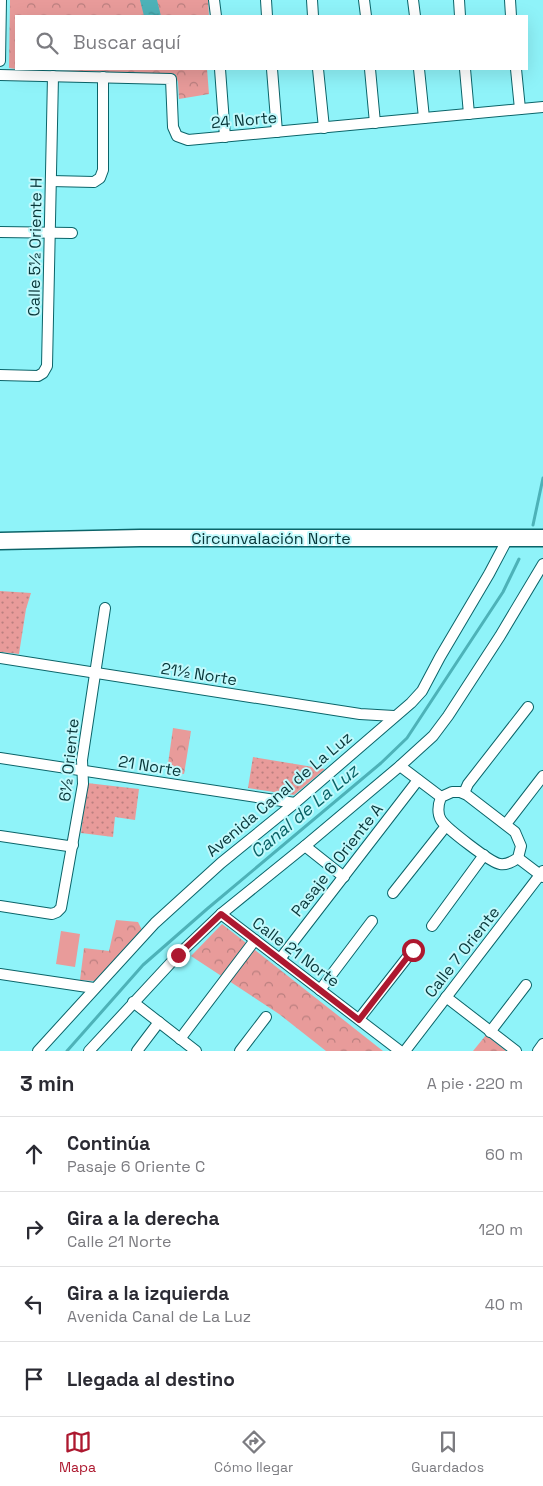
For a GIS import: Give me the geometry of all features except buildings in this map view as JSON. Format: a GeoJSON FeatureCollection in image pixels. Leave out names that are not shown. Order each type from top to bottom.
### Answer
{"type":"FeatureCollection","features":[{"type":"Feature","properties":{"kind":"main road","name":"Circunvalación Norte"},"geometry":{"type":"LineString","coordinates":[[0,541],[160,538],[543,538]]}},
{"type":"Feature","properties":{"kind":"street"},"geometry":{"type":"LineString","coordinates":[[0,61],[1,0]]}},
{"type":"Feature","properties":{"kind":"street"},"geometry":{"type":"LineString","coordinates":[[214,0],[216,15]]}},
{"type":"Feature","properties":{"kind":"street"},"geometry":{"type":"LineString","coordinates":[[266,0],[267,15]]}},
{"type":"Feature","properties":{"kind":"street"},"geometry":{"type":"LineString","coordinates":[[312,0],[313,15]]}},
{"type":"Feature","properties":{"kind":"street"},"geometry":{"type":"LineString","coordinates":[[364,0],[366,15]]}},
{"type":"Feature","properties":{"kind":"street"},"geometry":{"type":"LineString","coordinates":[[413,0],[415,15]]}},
{"type":"Feature","properties":{"kind":"street"},"geometry":{"type":"LineString","coordinates":[[459,0],[460,15]]}},
{"type":"Feature","properties":{"kind":"street"},"geometry":{"type":"LineString","coordinates":[[510,0],[511,15]]}},
{"type":"Feature","properties":{"kind":"street"},"geometry":{"type":"LineString","coordinates":[[220,70],[225,137]]}},
{"type":"Feature","properties":{"kind":"street"},"geometry":{"type":"LineString","coordinates":[[272,70],[277,132]]}},
{"type":"Feature","properties":{"kind":"street"},"geometry":{"type":"LineString","coordinates":[[318,70],[324,128]]}},
{"type":"Feature","properties":{"kind":"street"},"geometry":{"type":"LineString","coordinates":[[370,70],[375,123]]}},
{"type":"Feature","properties":{"kind":"street"},"geometry":{"type":"LineString","coordinates":[[419,70],[424,118]]}},
{"type":"Feature","properties":{"kind":"street"},"geometry":{"type":"LineString","coordinates":[[465,70],[469,114]]}},
{"type":"Feature","properties":{"kind":"street"},"geometry":{"type":"LineString","coordinates":[[516,70],[520,109]]}},
{"type":"Feature","properties":{"kind":"street","name":"24 Norte"},"geometry":{"type":"LineString","coordinates":[[0,76],[170,79],[173,127],[177,136],[188,140],[543,107]]}},
{"type":"Feature","properties":{"kind":"street","name":"Calle 5½ Oriente H"},"geometry":{"type":"LineString","coordinates":[[0,375],[38,376],[46,368],[54,76]]}},
{"type":"Feature","properties":{"kind":"street"},"geometry":{"type":"LineString","coordinates":[[51,181],[94,182],[102,176],[103,78]]}},
{"type":"Feature","properties":{"kind":"street"},"geometry":{"type":"LineString","coordinates":[[0,232],[72,234]]}},
{"type":"Feature","properties":{"kind":"street","name":"Avenida Canal de La Luz"},"geometry":{"type":"LineString","coordinates":[[38,1051],[155,923],[221,863],[295,803],[411,703],[422,691],[508,538]]}},
{"type":"Feature","properties":{"kind":"street"},"geometry":{"type":"LineString","coordinates":[[89,1051],[178,955],[221,914],[422,747],[441,726],[542,568]]}},
{"type":"Feature","properties":{"kind":"street","name":"6½ Oriente"},"geometry":{"type":"LineString","coordinates":[[0,907],[52,914],[61,908],[83,784],[82,760],[105,608]]}},
{"type":"Feature","properties":{"kind":"street","name":"21½ Norte"},"geometry":{"type":"LineString","coordinates":[[0,658],[360,714],[394,716]]}},
{"type":"Feature","properties":{"kind":"street"},"geometry":{"type":"LineString","coordinates":[[464,793],[468,784],[528,707]]}},
{"type":"Feature","properties":{"kind":"street","name":"21 Norte"},"geometry":{"type":"LineString","coordinates":[[0,758],[295,803]]}},
{"type":"Feature","properties":{"kind":"street"},"geometry":{"type":"LineString","coordinates":[[400,766],[441,798]]}},
{"type":"Feature","properties":{"kind":"street"},"geometry":{"type":"LineString","coordinates":[[506,824],[543,776]]}},
{"type":"Feature","properties":{"kind":"street","name":"Pasaje 6 Oriente A"},"geometry":{"type":"LineString","coordinates":[[280,959],[418,780]]}},
{"type":"Feature","properties":{"kind":"street"},"geometry":{"type":"LineString","coordinates":[[452,792],[464,793],[506,824],[515,832],[520,840],[518,858],[510,863],[492,862],[446,826],[438,813],[441,798],[452,792]]}},
{"type":"Feature","properties":{"kind":"street"},"geometry":{"type":"LineString","coordinates":[[393,893],[446,826]]}},
{"type":"Feature","properties":{"kind":"street"},"geometry":{"type":"LineString","coordinates":[[0,836],[68,846],[73,845]]}},
{"type":"Feature","properties":{"kind":"street"},"geometry":{"type":"LineString","coordinates":[[305,846],[344,877]]}},
{"type":"Feature","properties":{"kind":"street"},"geometry":{"type":"LineString","coordinates":[[432,926],[484,855]]}},
{"type":"Feature","properties":{"kind":"street"},"geometry":{"type":"LineString","coordinates":[[518,858],[542,874]]}},
{"type":"Feature","properties":{"kind":"street","name":"Calle 7 Oriente"},"geometry":{"type":"LineString","coordinates":[[405,1051],[542,874]]}},
{"type":"Feature","properties":{"kind":"street","name":"Calle 21 Norte"},"geometry":{"type":"LineString","coordinates":[[221,914],[400,1051]]}},
{"type":"Feature","properties":{"kind":"street"},"geometry":{"type":"LineString","coordinates":[[320,990],[372,921]]}},
{"type":"Feature","properties":{"kind":"street"},"geometry":{"type":"LineString","coordinates":[[180,1039],[255,940]]}},
{"type":"Feature","properties":{"kind":"street"},"geometry":{"type":"LineString","coordinates":[[359,1020],[413,950]]}},
{"type":"Feature","properties":{"kind":"street"},"geometry":{"type":"LineString","coordinates":[[0,974],[94,988]]}},
{"type":"Feature","properties":{"kind":"street"},"geometry":{"type":"LineString","coordinates":[[490,1032],[526,985]]}},
{"type":"Feature","properties":{"kind":"street"},"geometry":{"type":"LineString","coordinates":[[446,997],[516,1051]]}},
{"type":"Feature","properties":{"kind":"street"},"geometry":{"type":"LineString","coordinates":[[133,1002],[196,1051]]}},
{"type":"Feature","properties":{"kind":"street"},"geometry":{"type":"LineString","coordinates":[[240,1051],[266,1017]]}},
{"type":"Feature","properties":{"kind":"street"},"geometry":{"type":"LineString","coordinates":[[137,1051],[159,1022]]}},
{"type":"Feature","properties":{"kind":"street"},"geometry":{"type":"LineString","coordinates":[[538,1051],[543,1044]]}},
{"type":"Feature","properties":{"kind":"green space"},"geometry":{"type":"Polygon","coordinates":[[[10,0],[208,0],[209,15],[15,15],[15,69],[9,68],[10,0]]]}},
{"type":"Feature","properties":{"kind":"green space"},"geometry":{"type":"Polygon","coordinates":[[[51,70],[207,70],[209,94],[179,99],[178,82],[175,74],[51,70]]]}},
{"type":"Feature","properties":{"kind":"green space"},"geometry":{"type":"Polygon","coordinates":[[[0,591],[31,593],[26,609],[19,654],[0,652],[0,591]]]}},
{"type":"Feature","properties":{"kind":"green space"},"geometry":{"type":"Polygon","coordinates":[[[173,728],[191,731],[184,774],[167,771],[173,728]]]}},
{"type":"Feature","properties":{"kind":"green space"},"geometry":{"type":"Polygon","coordinates":[[[253,757],[325,769],[294,795],[248,788],[253,757]]]}},
{"type":"Feature","properties":{"kind":"green space"},"geometry":{"type":"Polygon","coordinates":[[[87,783],[139,789],[135,820],[115,817],[113,837],[81,833],[87,783]]]}},
{"type":"Feature","properties":{"kind":"green space"},"geometry":{"type":"Polygon","coordinates":[[[116,920],[138,922],[142,930],[95,981],[80,980],[84,948],[109,951],[116,920]]]}},
{"type":"Feature","properties":{"kind":"green space"},"geometry":{"type":"Polygon","coordinates":[[[222,924],[383,1051],[326,1051],[279,1014],[191,956],[222,924]]]}},
{"type":"Feature","properties":{"kind":"green space"},"geometry":{"type":"Polygon","coordinates":[[[61,931],[80,934],[75,967],[56,964],[61,931]]]}},
{"type":"Feature","properties":{"kind":"green space"},"geometry":{"type":"Polygon","coordinates":[[[486,1035],[506,1051],[473,1051],[486,1035]]]}},
{"type":"Feature","properties":{"kind":"water"},"geometry":{"type":"Polygon","coordinates":[[[140,0],[157,0],[161,15],[144,15],[140,0]]]}},
{"type":"Feature","properties":{"kind":"waterway","name":"Canal de La Luz"},"geometry":{"type":"LineString","coordinates":[[533,525],[543,478]]}},
{"type":"Feature","properties":{"kind":"waterway","name":"Canal de La Luz"},"geometry":{"type":"LineString","coordinates":[[67,1051],[143,965],[381,763],[407,738],[503,592],[519,559]]}},
{"type":"Feature","properties":{"kind":"route"},"geometry":{"type":"LineString","coordinates":[[178,955],[221,914],[359,1020],[413,950]]}}]}
